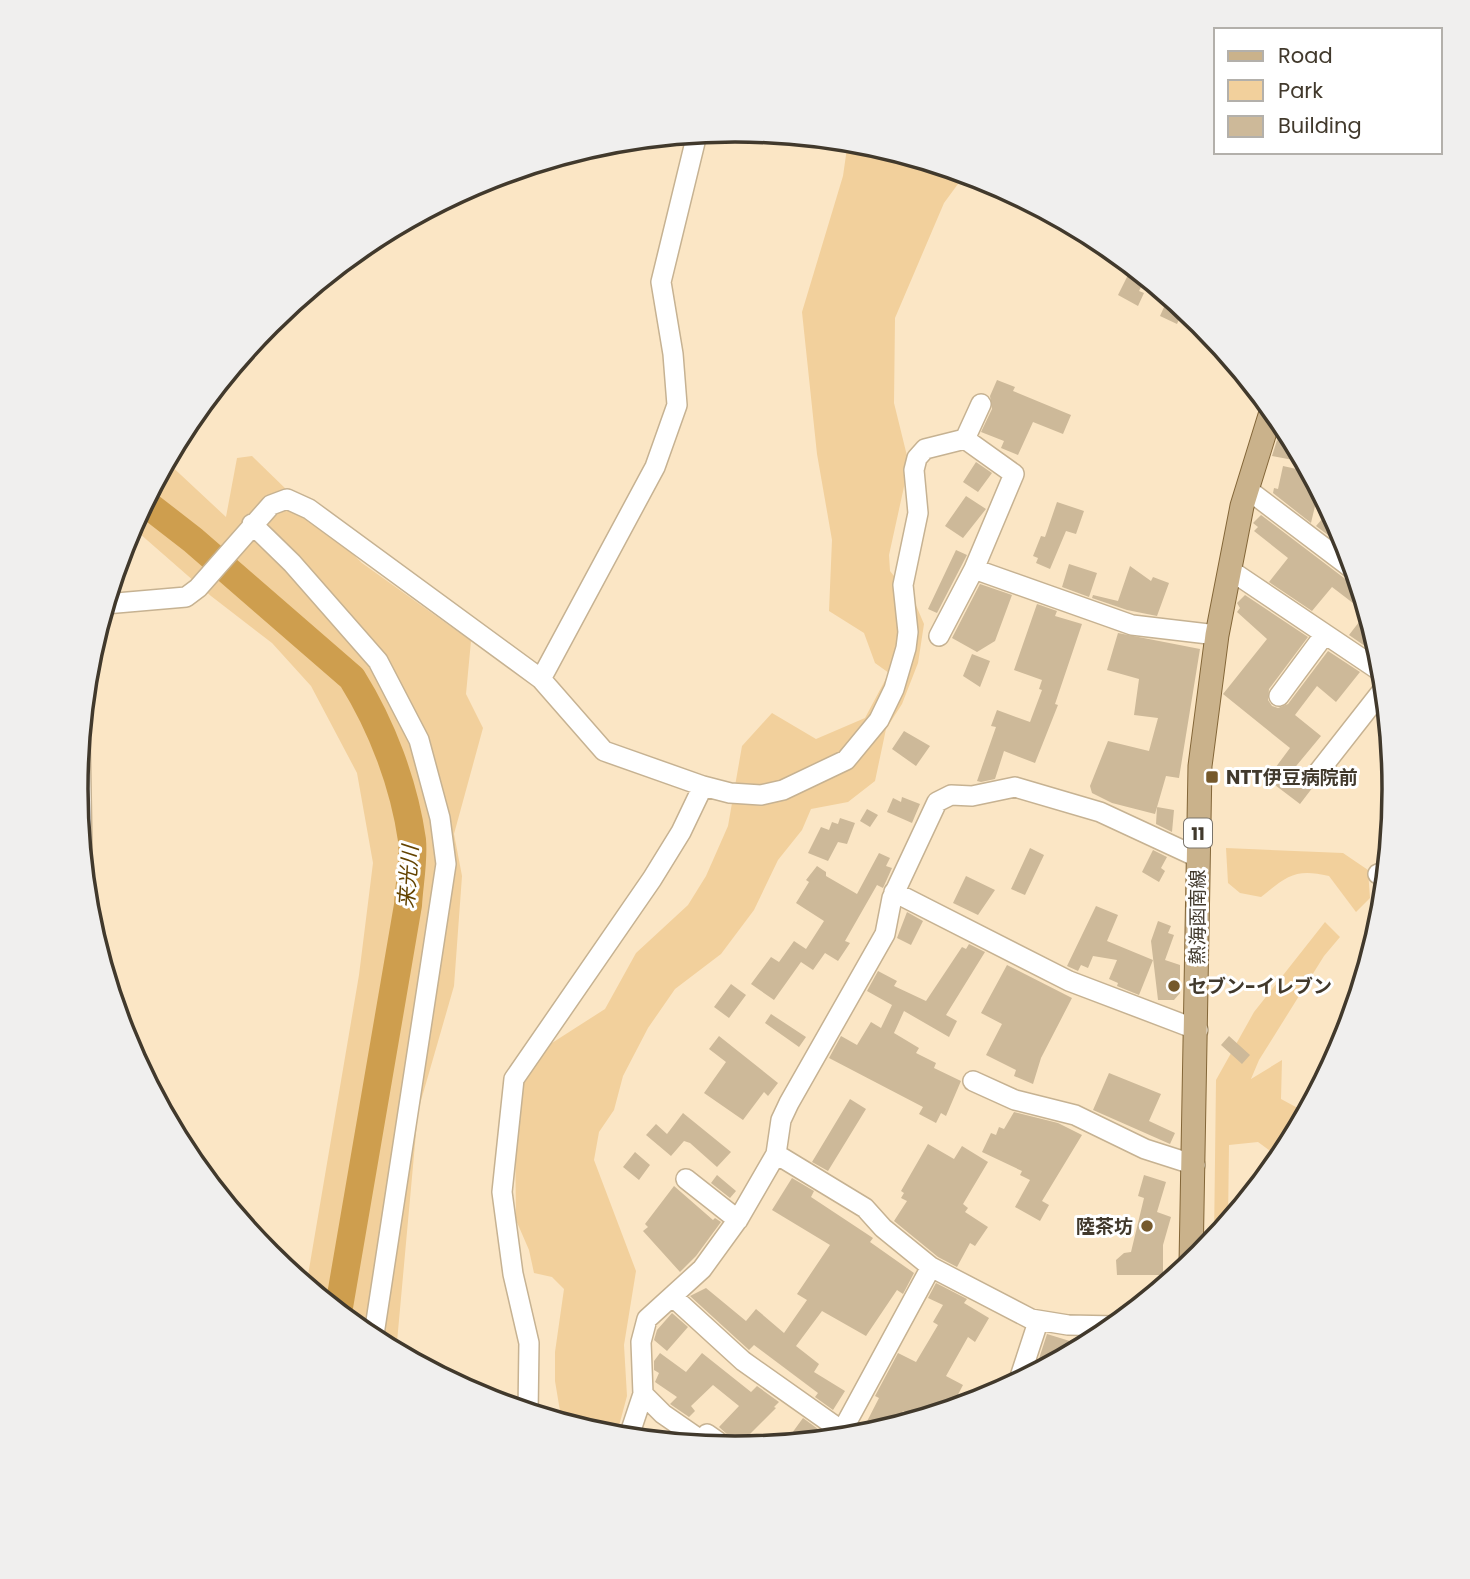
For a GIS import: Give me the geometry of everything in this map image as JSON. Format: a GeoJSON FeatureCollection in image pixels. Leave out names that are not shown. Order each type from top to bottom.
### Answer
{"type":"FeatureCollection","features":[{"type":"Feature","properties":{"kind":"main road","name":"熱海函南線"},"geometry":{"type":"LineString","coordinates":[[1192,1248],[1198,1030],[1197,857],[1200,766],[1217,635],[1247,489],[1268,422]]}},
{"type":"Feature","properties":{"kind":"street"},"geometry":{"type":"LineString","coordinates":[[541,679],[655,467],[677,405],[673,354],[661,282],[695,143]]}},
{"type":"Feature","properties":{"kind":"street"},"geometry":{"type":"LineString","coordinates":[[965,439],[981,404]]}},
{"type":"Feature","properties":{"kind":"street"},"geometry":{"type":"LineString","coordinates":[[116,603],[186,597],[198,588],[271,505],[286,499],[309,509],[541,679],[604,751],[703,786],[730,793],[761,795],[783,790],[846,760],[879,720],[894,689],[907,640],[903,585],[918,513],[914,470],[917,458],[925,449],[965,439],[1014,474],[974,569],[939,636]]}},
{"type":"Feature","properties":{"kind":"street"},"geometry":{"type":"LineString","coordinates":[[1247,489],[1340,559]]}},
{"type":"Feature","properties":{"kind":"street"},"geometry":{"type":"LineString","coordinates":[[249,528],[292,563],[378,661],[419,740],[440,818],[446,864],[375,1328]]}},
{"type":"Feature","properties":{"kind":"street"},"geometry":{"type":"LineString","coordinates":[[974,569],[1132,625],[1217,635]]}},
{"type":"Feature","properties":{"kind":"street"},"geometry":{"type":"LineString","coordinates":[[1230,570],[1370,664]]}},
{"type":"Feature","properties":{"kind":"street"},"geometry":{"type":"LineString","coordinates":[[1279,696],[1325,634]]}},
{"type":"Feature","properties":{"kind":"street"},"geometry":{"type":"LineString","coordinates":[[1316,775],[1376,699]]}},
{"type":"Feature","properties":{"kind":"street"},"geometry":{"type":"LineString","coordinates":[[528,1403],[528,1343],[513,1274],[502,1192],[514,1079],[652,879],[681,832],[703,786]]}},
{"type":"Feature","properties":{"kind":"street"},"geometry":{"type":"LineString","coordinates":[[632,1428],[643,1394],[642,1328],[647,1319],[702,1269],[738,1220],[776,1154],[781,1120],[885,934],[894,892],[937,802],[951,796],[983,795],[1001,788],[1015,787],[1100,812],[1197,857]]}},
{"type":"Feature","properties":{"kind":"street"},"geometry":{"type":"LineString","coordinates":[[894,892],[1069,981],[1198,1030]]}},
{"type":"Feature","properties":{"kind":"street"},"geometry":{"type":"LineString","coordinates":[[973,1081],[1015,1100],[1074,1115],[1145,1149],[1195,1165]]}},
{"type":"Feature","properties":{"kind":"street"},"geometry":{"type":"LineString","coordinates":[[776,1154],[865,1208],[883,1228],[931,1267],[1038,1322],[1099,1325]]}},
{"type":"Feature","properties":{"kind":"street"},"geometry":{"type":"LineString","coordinates":[[686,1179],[738,1220]]}},
{"type":"Feature","properties":{"kind":"street"},"geometry":{"type":"LineString","coordinates":[[847,1427],[931,1267]]}},
{"type":"Feature","properties":{"kind":"street"},"geometry":{"type":"LineString","coordinates":[[673,1297],[743,1361],[835,1429]]}},
{"type":"Feature","properties":{"kind":"street"},"geometry":{"type":"LineString","coordinates":[[1023,1369],[1038,1322]]}},
{"type":"Feature","properties":{"kind":"street"},"geometry":{"type":"LineString","coordinates":[[643,1394],[694,1436]]}},
{"type":"Feature","properties":{"kind":"green space"},"geometry":{"type":"Polygon","coordinates":[[[846,152],[903,164],[959,182],[944,203],[895,318],[894,403],[909,464],[889,555],[890,571],[915,603],[924,624],[918,663],[902,704],[886,729],[875,781],[848,802],[811,809],[802,830],[778,860],[754,910],[721,954],[675,989],[648,1028],[623,1076],[614,1110],[599,1132],[594,1160],[636,1271],[624,1345],[627,1396],[619,1426],[609,1425],[560,1413],[555,1381],[555,1352],[564,1289],[552,1277],[534,1273],[529,1250],[516,1220],[515,1130],[526,1071],[541,1050],[605,1009],[636,953],[688,905],[706,876],[728,826],[742,746],[772,713],[816,739],[865,718],[889,673],[875,663],[864,633],[829,611],[832,540],[817,454],[802,312],[843,176],[846,152]]]}},
{"type":"Feature","properties":{"kind":"green space"},"geometry":{"type":"Polygon","coordinates":[[[252,456],[362,563],[471,641],[466,694],[483,728],[454,834],[462,876],[454,986],[418,1111],[397,1341],[341,1303],[308,1276],[359,975],[373,863],[357,773],[311,686],[272,643],[211,596],[140,534],[173,468],[226,517],[237,458],[252,456]]]}},
{"type":"Feature","properties":{"kind":"green space"},"geometry":{"type":"Polygon","coordinates":[[[1226,848],[1343,853],[1368,870],[1370,898],[1356,912],[1329,876],[1308,873],[1285,879],[1261,897],[1240,893],[1228,883],[1226,848]]]}},
{"type":"Feature","properties":{"kind":"green space"},"geometry":{"type":"Polygon","coordinates":[[[1325,922],[1340,937],[1324,956],[1259,1060],[1251,1079],[1282,1060],[1281,1099],[1298,1108],[1271,1152],[1258,1142],[1229,1145],[1228,1209],[1214,1224],[1216,1080],[1254,1012],[1325,922]]]}},
{"type":"Feature","properties":{"kind":"building"},"geometry":{"type":"Polygon","coordinates":[[[1128,275],[1141,286],[1139,291],[1144,293],[1138,306],[1118,295],[1128,275]]]}},
{"type":"Feature","properties":{"kind":"building"},"geometry":{"type":"Polygon","coordinates":[[[1165,306],[1179,319],[1177,324],[1160,316],[1165,306]]]}},
{"type":"Feature","properties":{"kind":"building"},"geometry":{"type":"Polygon","coordinates":[[[997,380],[1015,387],[1013,391],[1071,415],[1063,434],[1033,422],[1018,455],[1001,448],[1004,441],[981,432],[992,409],[990,396],[997,380]]]}},
{"type":"Feature","properties":{"kind":"building"},"geometry":{"type":"Polygon","coordinates":[[[1277,440],[1292,460],[1272,456],[1277,440]]]}},
{"type":"Feature","properties":{"kind":"building"},"geometry":{"type":"Polygon","coordinates":[[[976,462],[992,473],[978,492],[963,482],[976,462]]]}},
{"type":"Feature","properties":{"kind":"building"},"geometry":{"type":"Polygon","coordinates":[[[1283,466],[1298,469],[1316,503],[1311,523],[1273,493],[1274,488],[1278,489],[1283,466]]]}},
{"type":"Feature","properties":{"kind":"building"},"geometry":{"type":"Polygon","coordinates":[[[966,496],[986,509],[963,538],[945,526],[966,496]]]}},
{"type":"Feature","properties":{"kind":"building"},"geometry":{"type":"Polygon","coordinates":[[[1057,502],[1084,511],[1076,534],[1066,531],[1050,569],[1036,563],[1038,558],[1033,556],[1041,536],[1045,537],[1057,502]]]}},
{"type":"Feature","properties":{"kind":"building"},"geometry":{"type":"Polygon","coordinates":[[[1261,515],[1348,581],[1355,604],[1332,587],[1312,611],[1269,582],[1288,558],[1254,531],[1258,527],[1253,523],[1261,515]]]}},
{"type":"Feature","properties":{"kind":"building"},"geometry":{"type":"Polygon","coordinates":[[[1323,518],[1331,537],[1316,526],[1323,518]]]}},
{"type":"Feature","properties":{"kind":"building"},"geometry":{"type":"Polygon","coordinates":[[[956,550],[967,555],[937,613],[928,609],[956,550]]]}},
{"type":"Feature","properties":{"kind":"building"},"geometry":{"type":"Polygon","coordinates":[[[1069,564],[1097,573],[1089,597],[1062,587],[1069,564]]]}},
{"type":"Feature","properties":{"kind":"building"},"geometry":{"type":"Polygon","coordinates":[[[1130,566],[1151,581],[1153,577],[1169,583],[1157,616],[1127,610],[1092,598],[1093,595],[1118,601],[1130,566]]]}},
{"type":"Feature","properties":{"kind":"building"},"geometry":{"type":"Polygon","coordinates":[[[980,584],[1012,595],[995,641],[977,652],[952,638],[980,584]]]}},
{"type":"Feature","properties":{"kind":"building"},"geometry":{"type":"Polygon","coordinates":[[[1245,595],[1308,637],[1269,689],[1268,700],[1272,706],[1278,708],[1288,704],[1328,651],[1360,672],[1336,702],[1317,686],[1295,715],[1321,736],[1292,771],[1313,787],[1300,804],[1267,779],[1290,748],[1223,694],[1267,639],[1237,612],[1240,608],[1237,603],[1245,595]]]}},
{"type":"Feature","properties":{"kind":"building"},"geometry":{"type":"Polygon","coordinates":[[[1037,604],[1057,611],[1055,616],[1082,624],[1055,704],[1058,705],[1035,763],[1004,751],[995,779],[977,781],[996,727],[991,726],[997,710],[1030,722],[1042,690],[1039,689],[1042,680],[1014,670],[1037,604]]]}},
{"type":"Feature","properties":{"kind":"building"},"geometry":{"type":"Polygon","coordinates":[[[1360,621],[1366,647],[1349,635],[1360,621]]]}},
{"type":"Feature","properties":{"kind":"building"},"geometry":{"type":"Polygon","coordinates":[[[1118,633],[1200,649],[1179,778],[1166,776],[1155,814],[1112,803],[1092,793],[1090,786],[1108,741],[1149,751],[1158,718],[1134,715],[1139,679],[1107,670],[1118,633]]]}},
{"type":"Feature","properties":{"kind":"building"},"geometry":{"type":"Polygon","coordinates":[[[972,654],[990,661],[980,687],[963,676],[972,654]]]}},
{"type":"Feature","properties":{"kind":"building"},"geometry":{"type":"Polygon","coordinates":[[[904,731],[930,746],[916,766],[892,749],[904,731]]]}},
{"type":"Feature","properties":{"kind":"building"},"geometry":{"type":"Polygon","coordinates":[[[902,797],[920,804],[912,823],[887,812],[893,798],[901,802],[902,797]]]}},
{"type":"Feature","properties":{"kind":"building"},"geometry":{"type":"Polygon","coordinates":[[[1157,807],[1174,810],[1172,832],[1156,824],[1157,807]]]}},
{"type":"Feature","properties":{"kind":"building"},"geometry":{"type":"Polygon","coordinates":[[[867,809],[878,815],[870,827],[860,821],[867,809]]]}},
{"type":"Feature","properties":{"kind":"building"},"geometry":{"type":"Polygon","coordinates":[[[840,818],[855,823],[847,844],[838,842],[828,861],[808,853],[821,827],[829,830],[832,822],[838,824],[840,818]]]}},
{"type":"Feature","properties":{"kind":"building"},"geometry":{"type":"Polygon","coordinates":[[[1030,848],[1044,855],[1025,895],[1011,889],[1030,848]]]}},
{"type":"Feature","properties":{"kind":"building"},"geometry":{"type":"Polygon","coordinates":[[[1153,850],[1167,857],[1161,868],[1165,871],[1159,882],[1142,872],[1153,850]]]}},
{"type":"Feature","properties":{"kind":"building"},"geometry":{"type":"Polygon","coordinates":[[[879,853],[890,858],[886,866],[892,868],[883,888],[877,885],[845,941],[850,943],[838,961],[825,953],[813,970],[801,962],[774,1000],[751,984],[771,957],[779,962],[794,941],[806,949],[824,921],[796,903],[809,882],[806,880],[817,866],[826,872],[826,876],[857,894],[879,853]]]}},
{"type":"Feature","properties":{"kind":"building"},"geometry":{"type":"Polygon","coordinates":[[[966,876],[995,890],[978,915],[953,903],[966,876]]]}},
{"type":"Feature","properties":{"kind":"building"},"geometry":{"type":"Polygon","coordinates":[[[1096,906],[1118,915],[1107,941],[1153,960],[1139,995],[1117,986],[1118,983],[1109,979],[1117,960],[1093,956],[1088,968],[1081,965],[1078,971],[1067,966],[1096,906]]]}},
{"type":"Feature","properties":{"kind":"building"},"geometry":{"type":"Polygon","coordinates":[[[907,912],[923,921],[911,945],[897,938],[907,912]]]}},
{"type":"Feature","properties":{"kind":"building"},"geometry":{"type":"Polygon","coordinates":[[[1158,921],[1171,926],[1168,933],[1174,935],[1165,960],[1180,965],[1180,993],[1174,1000],[1158,1000],[1151,941],[1158,921]]]}},
{"type":"Feature","properties":{"kind":"building"},"geometry":{"type":"Polygon","coordinates":[[[969,944],[985,952],[946,1015],[957,1021],[949,1037],[904,1011],[894,1033],[919,1048],[916,1053],[936,1063],[934,1068],[961,1081],[946,1116],[941,1113],[936,1123],[919,1114],[923,1107],[829,1058],[841,1036],[857,1045],[871,1022],[881,1028],[892,1005],[867,991],[878,971],[897,981],[894,986],[926,1001],[962,947],[966,949],[969,944]]]}},
{"type":"Feature","properties":{"kind":"building"},"geometry":{"type":"Polygon","coordinates":[[[1007,965],[1072,998],[1041,1058],[1033,1084],[1014,1076],[1016,1070],[986,1055],[1002,1024],[981,1013],[1007,965]]]}},
{"type":"Feature","properties":{"kind":"building"},"geometry":{"type":"Polygon","coordinates":[[[731,984],[746,995],[729,1018],[714,1007],[731,984]]]}},
{"type":"Feature","properties":{"kind":"building"},"geometry":{"type":"Polygon","coordinates":[[[771,1014],[806,1037],[799,1047],[765,1023],[771,1014]]]}},
{"type":"Feature","properties":{"kind":"building"},"geometry":{"type":"Polygon","coordinates":[[[719,1036],[778,1083],[768,1096],[764,1092],[743,1120],[704,1093],[726,1062],[709,1049],[719,1036]]]}},
{"type":"Feature","properties":{"kind":"building"},"geometry":{"type":"Polygon","coordinates":[[[1229,1036],[1250,1055],[1242,1064],[1221,1045],[1229,1036]]]}},
{"type":"Feature","properties":{"kind":"building"},"geometry":{"type":"Polygon","coordinates":[[[1109,1073],[1161,1094],[1149,1121],[1175,1133],[1170,1144],[1093,1110],[1109,1073]]]}},
{"type":"Feature","properties":{"kind":"building"},"geometry":{"type":"Polygon","coordinates":[[[850,1099],[866,1109],[828,1171],[812,1162],[850,1099]]]}},
{"type":"Feature","properties":{"kind":"building"},"geometry":{"type":"Polygon","coordinates":[[[1014,1112],[1058,1123],[1082,1135],[1042,1201],[1049,1205],[1040,1221],[1015,1207],[1030,1180],[1020,1175],[1022,1171],[982,1152],[991,1133],[996,1135],[999,1127],[1004,1129],[1014,1112]]]}},
{"type":"Feature","properties":{"kind":"building"},"geometry":{"type":"Polygon","coordinates":[[[683,1113],[731,1152],[717,1167],[690,1143],[684,1141],[671,1156],[646,1135],[656,1124],[667,1134],[683,1113]]]}},
{"type":"Feature","properties":{"kind":"building"},"geometry":{"type":"Polygon","coordinates":[[[928,1144],[954,1159],[962,1146],[988,1162],[963,1204],[968,1208],[965,1212],[988,1227],[975,1246],[970,1243],[957,1267],[938,1257],[894,1221],[907,1201],[901,1198],[904,1193],[901,1191],[928,1144]]]}},
{"type":"Feature","properties":{"kind":"building"},"geometry":{"type":"Polygon","coordinates":[[[635,1152],[650,1165],[639,1180],[623,1167],[635,1152]]]}},
{"type":"Feature","properties":{"kind":"building"},"geometry":{"type":"Polygon","coordinates":[[[717,1175],[736,1191],[730,1198],[711,1183],[717,1175]]]}},
{"type":"Feature","properties":{"kind":"building"},"geometry":{"type":"Polygon","coordinates":[[[1144,1175],[1166,1182],[1157,1212],[1171,1217],[1163,1245],[1163,1275],[1117,1275],[1116,1260],[1124,1253],[1131,1252],[1144,1198],[1138,1196],[1144,1175]]]}},
{"type":"Feature","properties":{"kind":"building"},"geometry":{"type":"Polygon","coordinates":[[[792,1178],[814,1191],[811,1197],[873,1238],[870,1242],[914,1273],[903,1294],[897,1290],[866,1336],[822,1311],[796,1346],[819,1364],[814,1372],[845,1391],[833,1410],[815,1397],[818,1393],[754,1345],[749,1350],[690,1296],[706,1288],[746,1321],[756,1309],[784,1333],[807,1300],[797,1294],[830,1245],[772,1210],[792,1178]]]}},
{"type":"Feature","properties":{"kind":"building"},"geometry":{"type":"Polygon","coordinates":[[[674,1186],[713,1220],[715,1218],[721,1222],[696,1256],[680,1272],[643,1231],[648,1227],[645,1224],[674,1186]]]}},
{"type":"Feature","properties":{"kind":"building"},"geometry":{"type":"Polygon","coordinates":[[[936,1283],[967,1299],[964,1303],[989,1318],[975,1342],[968,1337],[946,1376],[963,1385],[956,1398],[908,1414],[903,1411],[900,1416],[866,1424],[879,1398],[875,1396],[898,1353],[916,1362],[938,1325],[933,1322],[943,1305],[928,1298],[936,1283]]]}},
{"type":"Feature","properties":{"kind":"building"},"geometry":{"type":"Polygon","coordinates":[[[672,1313],[688,1327],[667,1351],[654,1340],[657,1330],[672,1313]]]}},
{"type":"Feature","properties":{"kind":"building"},"geometry":{"type":"Polygon","coordinates":[[[1047,1334],[1072,1342],[1059,1350],[1038,1361],[1047,1334]]]}},
{"type":"Feature","properties":{"kind":"building"},"geometry":{"type":"Polygon","coordinates":[[[660,1353],[686,1372],[702,1353],[751,1392],[757,1386],[779,1402],[747,1437],[730,1437],[719,1427],[739,1406],[713,1385],[691,1406],[695,1411],[689,1417],[670,1404],[677,1397],[655,1382],[659,1373],[654,1370],[654,1361],[660,1353]]]}},
{"type":"Feature","properties":{"kind":"building"},"geometry":{"type":"Polygon","coordinates":[[[803,1418],[821,1431],[820,1431],[791,1434],[803,1418]]]}},
{"type":"Feature","properties":{"kind":"waterway","name":"来光川"},"geometry":{"type":"LineString","coordinates":[[152,508],[193,540],[352,678],[373,716],[390,756],[408,819],[412,840],[408,905],[340,1302]]}},
{"type":"Feature","properties":{"kind":"place","name":"NTT伊豆病院前"},"geometry":{"type":"Point","coordinates":[1212,777]}},
{"type":"Feature","properties":{"kind":"place","name":"セブン-イレブン"},"geometry":{"type":"Point","coordinates":[1174,986]}},
{"type":"Feature","properties":{"kind":"place","name":"陸茶坊"},"geometry":{"type":"Point","coordinates":[1147,1226]}}]}
